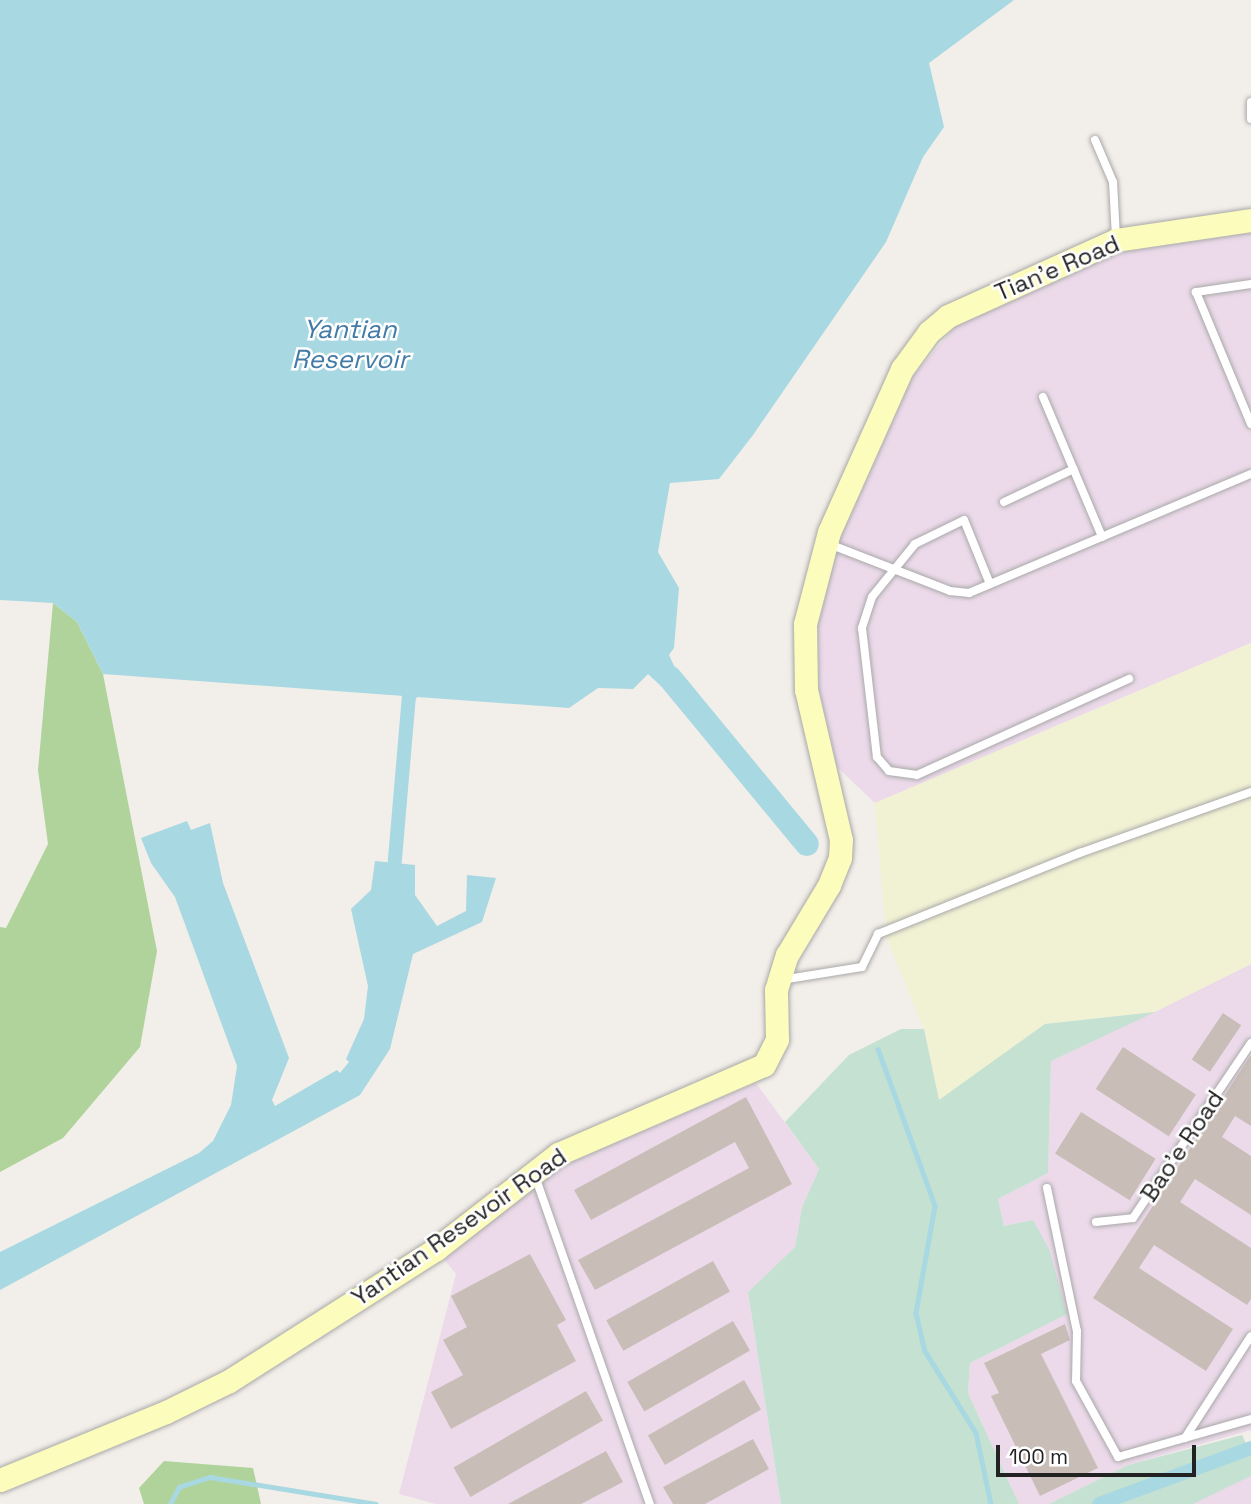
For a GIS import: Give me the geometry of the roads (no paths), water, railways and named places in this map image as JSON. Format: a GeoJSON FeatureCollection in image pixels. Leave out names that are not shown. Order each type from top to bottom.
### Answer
{"type":"FeatureCollection","features":[{"type":"Feature","properties":{"kind":"main road","name":"Tian’e Road"},"geometry":{"type":"LineString","coordinates":[[948,316],[1116,240],[1251,220]]}},
{"type":"Feature","properties":{"kind":"main road","name":"Yantian Resevoir Road"},"geometry":{"type":"LineString","coordinates":[[0,1480],[166,1412],[229,1381],[436,1248],[558,1154],[764,1065],[777,1039],[779,981],[787,955],[829,885],[840,858],[841,841],[806,690],[805,624],[826,543],[902,369],[929,332],[948,316]]}},
{"type":"Feature","properties":{"kind":"lane"},"geometry":{"type":"LineString","coordinates":[[1251,102],[1251,119]]}},
{"type":"Feature","properties":{"kind":"lane"},"geometry":{"type":"LineString","coordinates":[[1095,140],[1113,182],[1116,240]]}},
{"type":"Feature","properties":{"kind":"lane"},"geometry":{"type":"LineString","coordinates":[[1251,284],[1196,292],[1251,424]]}},
{"type":"Feature","properties":{"kind":"lane"},"geometry":{"type":"LineString","coordinates":[[1043,397],[1102,537]]}},
{"type":"Feature","properties":{"kind":"lane"},"geometry":{"type":"LineString","coordinates":[[1004,502],[1074,469]]}},
{"type":"Feature","properties":{"kind":"lane"},"geometry":{"type":"LineString","coordinates":[[826,543],[950,591],[970,593],[1251,474]]}},
{"type":"Feature","properties":{"kind":"lane"},"geometry":{"type":"LineString","coordinates":[[990,584],[964,520],[915,544],[892,568],[872,597],[862,628],[877,757],[888,771],[916,775],[1129,679]]}},
{"type":"Feature","properties":{"kind":"lane"},"geometry":{"type":"LineString","coordinates":[[779,981],[862,967],[878,934],[1080,853],[1251,792]]}},
{"type":"Feature","properties":{"kind":"lane","name":"Bao’e Road"},"geometry":{"type":"LineString","coordinates":[[1096,1222],[1133,1218],[1251,1043]]}},
{"type":"Feature","properties":{"kind":"lane"},"geometry":{"type":"LineString","coordinates":[[534,1172],[650,1504]]}},
{"type":"Feature","properties":{"kind":"lane"},"geometry":{"type":"LineString","coordinates":[[1047,1188],[1077,1331],[1076,1381],[1118,1457],[1251,1419]]}},
{"type":"Feature","properties":{"kind":"lane"},"geometry":{"type":"LineString","coordinates":[[1185,1438],[1251,1336]]}},
{"type":"Feature","properties":{"kind":"water","name":"Yantian Reservoir"},"geometry":{"type":"Polygon","coordinates":[[[0,0],[1014,0],[929,63],[944,127],[923,157],[886,242],[753,435],[719,479],[670,483],[658,552],[679,588],[674,648],[669,655],[677,672],[661,686],[648,674],[633,689],[598,688],[569,708],[103,674],[77,622],[53,603],[0,600],[0,0]]]}},
{"type":"Feature","properties":{"kind":"water"},"geometry":{"type":"Polygon","coordinates":[[[187,821],[191,830],[210,823],[223,883],[289,1058],[272,1100],[275,1106],[337,1070],[340,1073],[349,1062],[346,1059],[364,1019],[368,986],[351,909],[371,890],[375,861],[415,865],[415,895],[437,926],[466,911],[467,875],[496,878],[482,922],[413,954],[390,1049],[360,1095],[0,1290],[0,1252],[199,1153],[213,1141],[231,1105],[237,1066],[175,897],[151,863],[141,838],[187,821]]]}},
{"type":"Feature","properties":{"kind":"waterway"},"geometry":{"type":"LineString","coordinates":[[670,678],[807,844]]}},
{"type":"Feature","properties":{"kind":"waterway"},"geometry":{"type":"LineString","coordinates":[[393,882],[409,697],[418,681]]}},
{"type":"Feature","properties":{"kind":"waterway"},"geometry":{"type":"LineString","coordinates":[[878,1049],[935,1206],[916,1313],[925,1351],[976,1433],[991,1504]]}},
{"type":"Feature","properties":{"kind":"waterway"},"geometry":{"type":"LineString","coordinates":[[1099,1504],[1251,1448]]}},
{"type":"Feature","properties":{"kind":"waterway"},"geometry":{"type":"LineString","coordinates":[[170,1504],[179,1487],[210,1477],[376,1504]]}}]}
